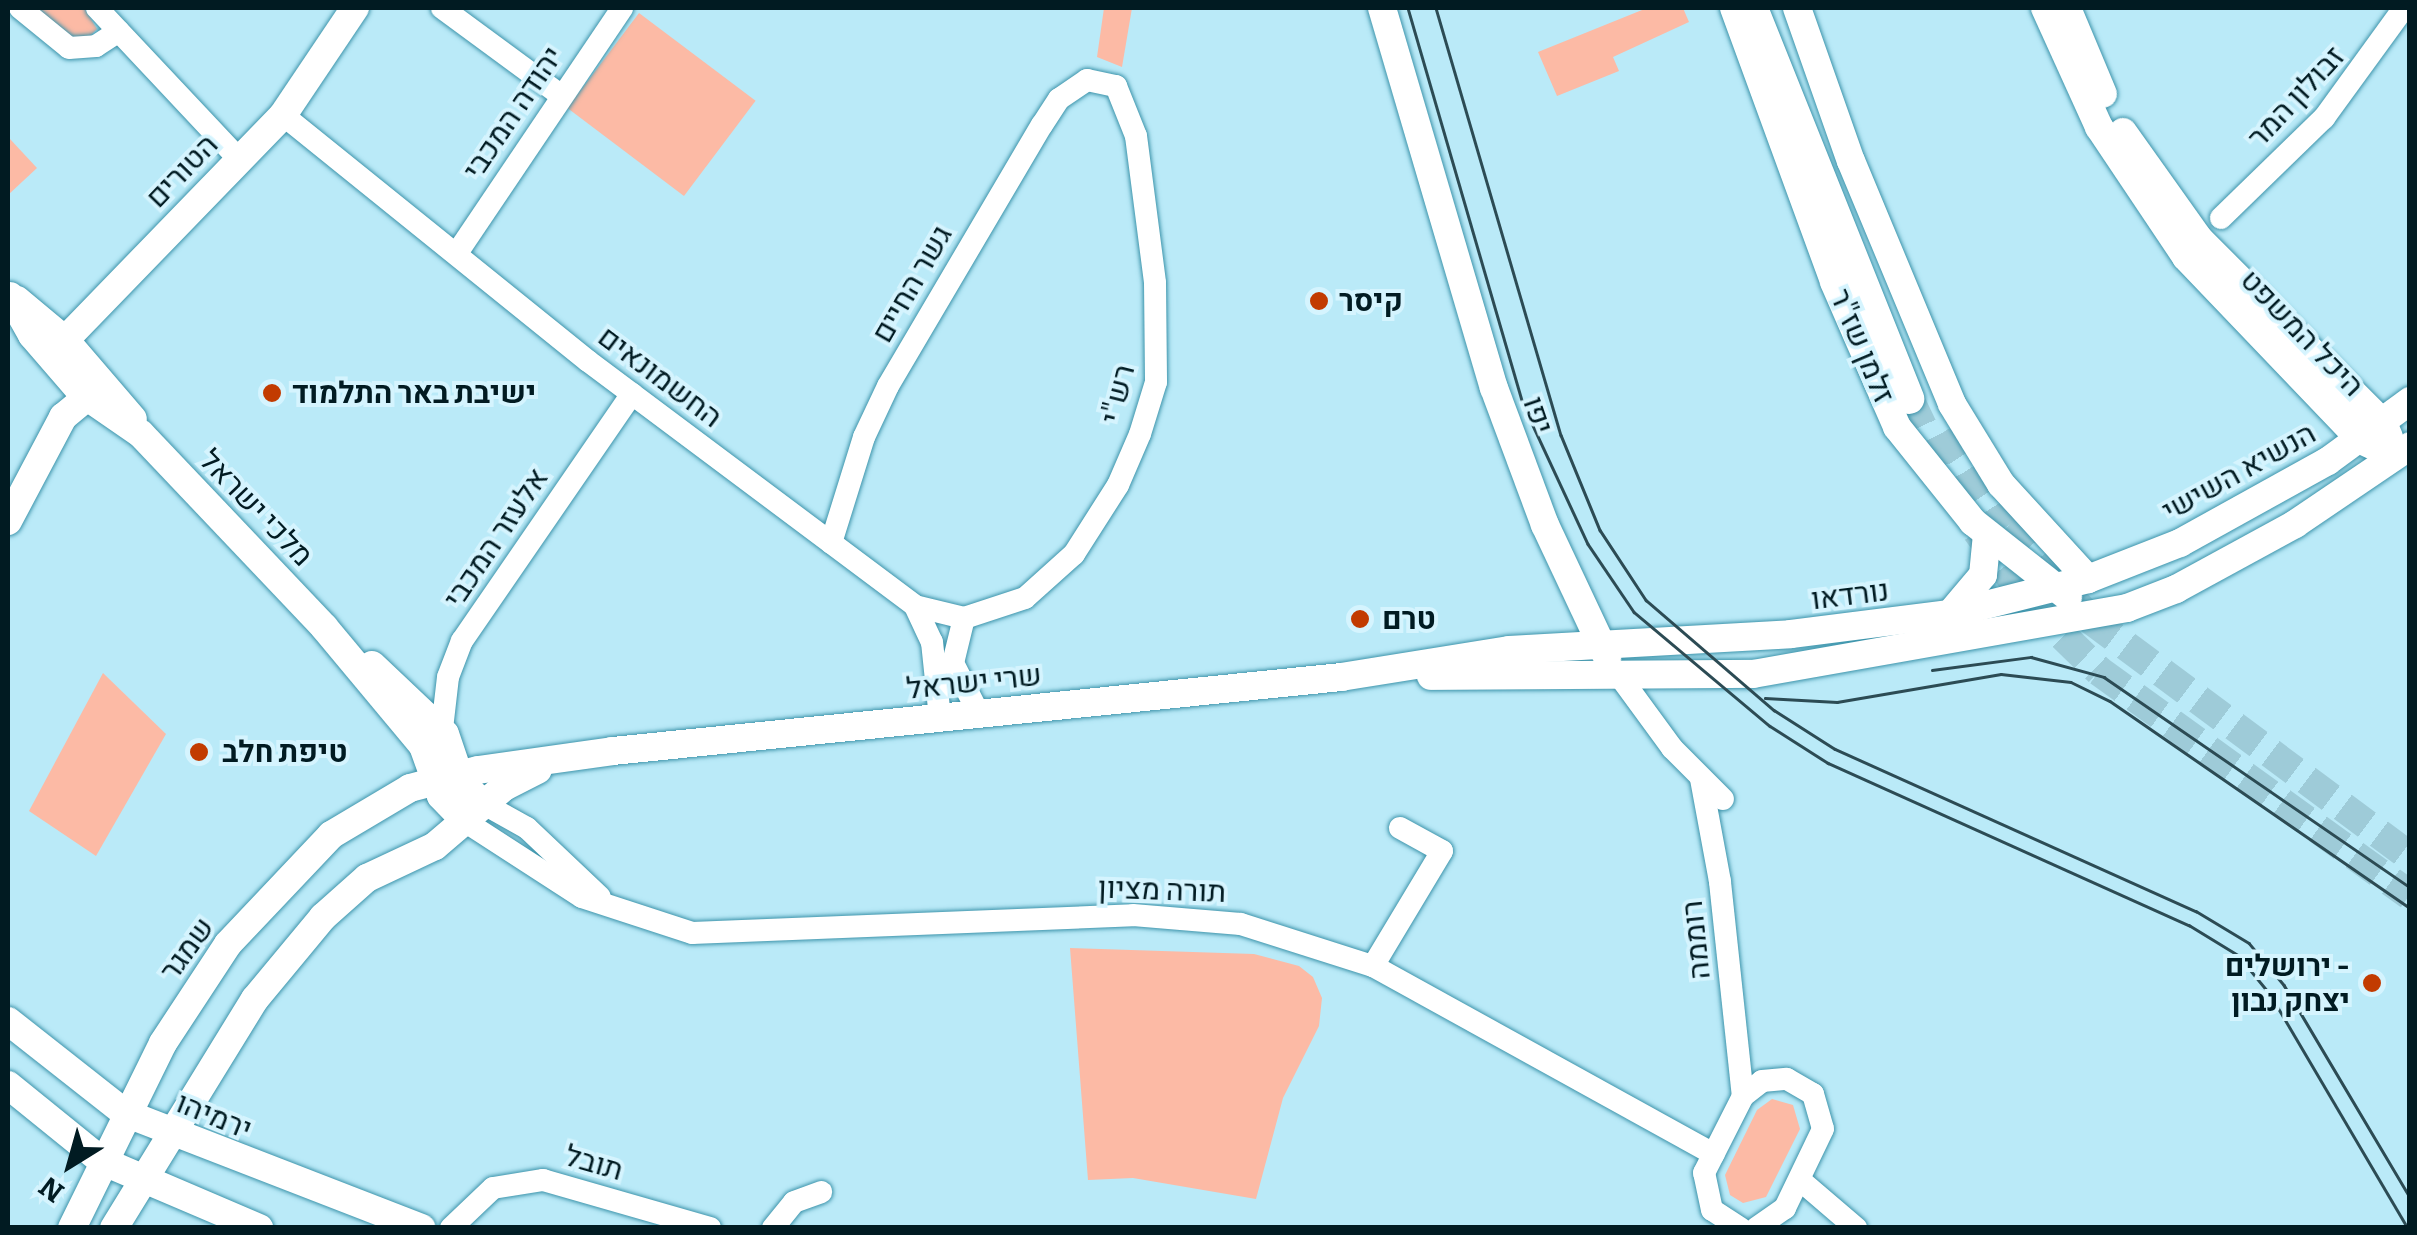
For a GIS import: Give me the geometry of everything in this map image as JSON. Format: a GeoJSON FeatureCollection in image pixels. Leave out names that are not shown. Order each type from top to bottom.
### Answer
{"type":"FeatureCollection","features":[{"type":"Feature","properties":{"kind":"main road","name":"זלמן שז\"ר"},"geometry":{"type":"LineString","coordinates":[[1753,8],[1917,395],[1776,8]]}},
{"type":"Feature","properties":{"kind":"street"},"geometry":{"type":"LineString","coordinates":[[20,8],[69,48],[96,46],[119,31]]}},
{"type":"Feature","properties":{"kind":"street"},"geometry":{"type":"LineString","coordinates":[[97,8],[238,159]]}},
{"type":"Feature","properties":{"kind":"street","name":"הטורים"},"geometry":{"type":"LineString","coordinates":[[65,340],[283,115],[354,8]]}},
{"type":"Feature","properties":{"kind":"street"},"geometry":{"type":"LineString","coordinates":[[442,8],[560,94]]}},
{"type":"Feature","properties":{"kind":"street","name":"יהודה המכבי"},"geometry":{"type":"LineString","coordinates":[[457,254],[560,94],[622,8]]}},
{"type":"Feature","properties":{"kind":"street","name":"יפו"},"geometry":{"type":"LineString","coordinates":[[1382,8],[1494,388],[1570,585],[1700,779],[1723,799]]}},
{"type":"Feature","properties":{"kind":"street","name":"זלמן שז\"ר"},"geometry":{"type":"LineString","coordinates":[[1734,8],[1875,382],[1916,458],[1987,534],[2093,614]]}},
{"type":"Feature","properties":{"kind":"street","name":"זלמן שז\"ר"},"geometry":{"type":"LineString","coordinates":[[1797,8],[1851,162],[1952,404],[2001,484],[2088,580]]}},
{"type":"Feature","properties":{"kind":"street","name":"היכל המשפט"},"geometry":{"type":"LineString","coordinates":[[2045,8],[2099,127],[2147,205],[2224,299],[2372,432],[2403,452]]}},
{"type":"Feature","properties":{"kind":"street","name":"היכל המשפט"},"geometry":{"type":"LineString","coordinates":[[2067,8],[2117,124],[2151,178],[2199,239],[2372,432]]}},
{"type":"Feature","properties":{"kind":"street","name":"זבולון המר"},"geometry":{"type":"LineString","coordinates":[[2221,218],[2324,118],[2404,8]]}},
{"type":"Feature","properties":{"kind":"street","name":"גשר החיים"},"geometry":{"type":"LineString","coordinates":[[832,544],[864,437],[906,351],[1042,125],[1060,99],[1088,80]]}},
{"type":"Feature","properties":{"kind":"street","name":"רש\"י"},"geometry":{"type":"LineString","coordinates":[[964,618],[1025,598],[1074,554],[1118,484],[1153,395],[1158,322],[1136,136],[1116,86],[1088,80]]}},
{"type":"Feature","properties":{"kind":"street","name":"החשמונאים"},"geometry":{"type":"LineString","coordinates":[[283,115],[632,394],[915,606]]}},
{"type":"Feature","properties":{"kind":"street","name":"מלכי ישראל"},"geometry":{"type":"LineString","coordinates":[[9,295],[65,340],[113,393],[141,434],[324,627],[446,776]]}},
{"type":"Feature","properties":{"kind":"street","name":"מלכי ישראל"},"geometry":{"type":"LineString","coordinates":[[9,295],[32,335],[84,394],[141,434]]}},
{"type":"Feature","properties":{"kind":"street"},"geometry":{"type":"LineString","coordinates":[[32,335],[53,344],[65,340]]}},
{"type":"Feature","properties":{"kind":"street"},"geometry":{"type":"LineString","coordinates":[[8,521],[50,437],[84,394],[99,388],[113,393]]}},
{"type":"Feature","properties":{"kind":"street","name":"אלעזר המכבי"},"geometry":{"type":"LineString","coordinates":[[442,729],[448,677],[462,641],[632,394]]}},
{"type":"Feature","properties":{"kind":"street","name":"הנשיא השישי"},"geometry":{"type":"LineString","coordinates":[[2088,580],[2180,543],[2372,432],[2410,401]]}},
{"type":"Feature","properties":{"kind":"street"},"geometry":{"type":"LineString","coordinates":[[2093,614],[2176,589],[2296,524],[2403,452]]}},
{"type":"Feature","properties":{"kind":"street"},"geometry":{"type":"LineString","coordinates":[[1950,614],[1979,584],[1987,534]]}},
{"type":"Feature","properties":{"kind":"street","name":"נורדאו"},"geometry":{"type":"LineString","coordinates":[[1615,657],[1950,614],[2088,580]]}},
{"type":"Feature","properties":{"kind":"street"},"geometry":{"type":"LineString","coordinates":[[1551,646],[1569,618],[1570,585]]}},
{"type":"Feature","properties":{"kind":"street"},"geometry":{"type":"LineString","coordinates":[[915,606],[964,618],[953,664],[979,714]]}},
{"type":"Feature","properties":{"kind":"street"},"geometry":{"type":"LineString","coordinates":[[915,606],[932,642],[940,718]]}},
{"type":"Feature","properties":{"kind":"street","name":"נורדאו"},"geometry":{"type":"LineString","coordinates":[[1615,657],[1753,674],[2093,614]]}},
{"type":"Feature","properties":{"kind":"street","name":"מלכי ישראל"},"geometry":{"type":"LineString","coordinates":[[324,627],[442,729],[449,808],[475,813]]}},
{"type":"Feature","properties":{"kind":"street","name":"שרי ישראל"},"geometry":{"type":"LineString","coordinates":[[1341,677],[1551,646],[1615,657]]}},
{"type":"Feature","properties":{"kind":"street","name":"שרי ישראל"},"geometry":{"type":"LineString","coordinates":[[446,776],[613,752],[1341,677],[1615,657]]}},
{"type":"Feature","properties":{"kind":"street"},"geometry":{"type":"LineString","coordinates":[[442,729],[474,752],[514,764]]}},
{"type":"Feature","properties":{"kind":"street","name":"שרי ישראל"},"geometry":{"type":"LineString","coordinates":[[475,813],[532,772],[613,752]]}},
{"type":"Feature","properties":{"kind":"street","name":"שמגר"},"geometry":{"type":"LineString","coordinates":[[72,1228],[125,1113],[211,967],[298,866],[366,809],[446,776]]}},
{"type":"Feature","properties":{"kind":"street","name":"רוממה"},"geometry":{"type":"LineString","coordinates":[[1700,779],[1720,882],[1743,1096]]}},
{"type":"Feature","properties":{"kind":"street"},"geometry":{"type":"LineString","coordinates":[[114,1228],[268,980],[323,917],[366,878],[435,846],[475,813]]}},
{"type":"Feature","properties":{"kind":"street","name":"תורה מציון"},"geometry":{"type":"LineString","coordinates":[[475,813],[560,885],[618,911],[718,935],[1198,916],[1374,966],[1713,1154]]}},
{"type":"Feature","properties":{"kind":"street"},"geometry":{"type":"LineString","coordinates":[[1374,966],[1442,851],[1400,828]]}},
{"type":"Feature","properties":{"kind":"street","name":"ירמיהו"},"geometry":{"type":"LineString","coordinates":[[8,1021],[92,1092],[125,1113],[173,1135],[422,1228]]}},
{"type":"Feature","properties":{"kind":"street"},"geometry":{"type":"LineString","coordinates":[[92,1092],[131,1077],[164,1042]]}},
{"type":"Feature","properties":{"kind":"street"},"geometry":{"type":"LineString","coordinates":[[1731,1226],[1704,1192],[1713,1154],[1743,1096],[1774,1078],[1798,1083],[1813,1094],[1823,1130],[1782,1214],[1756,1228]]}},
{"type":"Feature","properties":{"kind":"street"},"geometry":{"type":"LineString","coordinates":[[8,1085],[102,1161],[260,1228]]}},
{"type":"Feature","properties":{"kind":"street","name":"תובל"},"geometry":{"type":"LineString","coordinates":[[462,1222],[493,1188],[543,1180],[710,1228]]}},
{"type":"Feature","properties":{"kind":"street"},"geometry":{"type":"LineString","coordinates":[[1800,1180],[1856,1228]]}},
{"type":"Feature","properties":{"kind":"street"},"geometry":{"type":"LineString","coordinates":[[772,1228],[794,1202],[821,1192]]}},
{"type":"Feature","properties":{"kind":"shaded area"},"geometry":{"type":"Polygon","coordinates":[[[35,8],[84,8],[97,29],[87,39],[69,37],[35,8]]]}},
{"type":"Feature","properties":{"kind":"shaded area"},"geometry":{"type":"Polygon","coordinates":[[[1104,8],[1132,8],[1122,67],[1097,57],[1104,8]]]}},
{"type":"Feature","properties":{"kind":"shaded area"},"geometry":{"type":"Polygon","coordinates":[[[1647,8],[1683,8],[1689,22],[1613,57],[1619,71],[1557,96],[1538,52],[1647,8]]]}},
{"type":"Feature","properties":{"kind":"shaded area"},"geometry":{"type":"Polygon","coordinates":[[[639,13],[756,101],[684,196],[567,108],[639,13]]]}},
{"type":"Feature","properties":{"kind":"shaded area"},"geometry":{"type":"Polygon","coordinates":[[[8,141],[37,168],[8,195],[8,141]]]}},
{"type":"Feature","properties":{"kind":"shaded area"},"geometry":{"type":"Polygon","coordinates":[[[103,673],[166,734],[96,856],[29,811],[103,673]]]}},
{"type":"Feature","properties":{"kind":"shaded area"},"geometry":{"type":"Polygon","coordinates":[[[1070,948],[1254,954],[1299,966],[1313,977],[1322,998],[1319,1026],[1283,1098],[1256,1199],[1133,1178],[1088,1180],[1070,948]]]}},
{"type":"Feature","properties":{"kind":"shaded area"},"geometry":{"type":"Polygon","coordinates":[[[1772,1099],[1793,1105],[1800,1129],[1766,1197],[1743,1203],[1730,1195],[1725,1175],[1757,1110],[1772,1099]]]}},
{"type":"Feature","properties":{"kind":"tunnel"},"geometry":{"type":"LineString","coordinates":[[1909,399],[1951,487]]}},
{"type":"Feature","properties":{"kind":"tunnel"},"geometry":{"type":"LineString","coordinates":[[1945,431],[2007,527],[2090,619],[2410,857]]}},
{"type":"Feature","properties":{"kind":"tunnel"},"geometry":{"type":"LineString","coordinates":[[1977,531],[2031,605],[2099,671],[2410,895]]}},
{"type":"Feature","properties":{"kind":"tram line"},"geometry":{"type":"LineString","coordinates":[[1408,8],[1523,404],[1588,544],[1634,612],[1770,726],[1828,763],[2189,925],[2238,955],[2270,994],[2408,1228]]}},
{"type":"Feature","properties":{"kind":"tram line"},"geometry":{"type":"LineString","coordinates":[[1436,8],[1561,435],[1600,530],[1646,600],[1774,710],[1835,749],[2196,911],[2249,943],[2284,985],[2410,1197]]}},
{"type":"Feature","properties":{"kind":"tram line"},"geometry":{"type":"LineString","coordinates":[[1932,670],[2031,657],[2104,677],[2410,887]]}},
{"type":"Feature","properties":{"kind":"tram line"},"geometry":{"type":"LineString","coordinates":[[1765,698],[1837,702],[2001,674],[2071,682],[2110,701],[2410,908]]}},
{"type":"Feature","properties":{"kind":"place","name":"קיסר"},"geometry":{"type":"Point","coordinates":[1319,301]}},
{"type":"Feature","properties":{"kind":"place","name":"ישיבת באר התלמוד"},"geometry":{"type":"Point","coordinates":[272,393]}},
{"type":"Feature","properties":{"kind":"place","name":"טרם"},"geometry":{"type":"Point","coordinates":[1360,619]}},
{"type":"Feature","properties":{"kind":"place","name":"טיפת חלב"},"geometry":{"type":"Point","coordinates":[199,752]}},
{"type":"Feature","properties":{"kind":"place","name":"ירושלים - יצחק נבון"},"geometry":{"type":"Point","coordinates":[2372,983]}}]}
